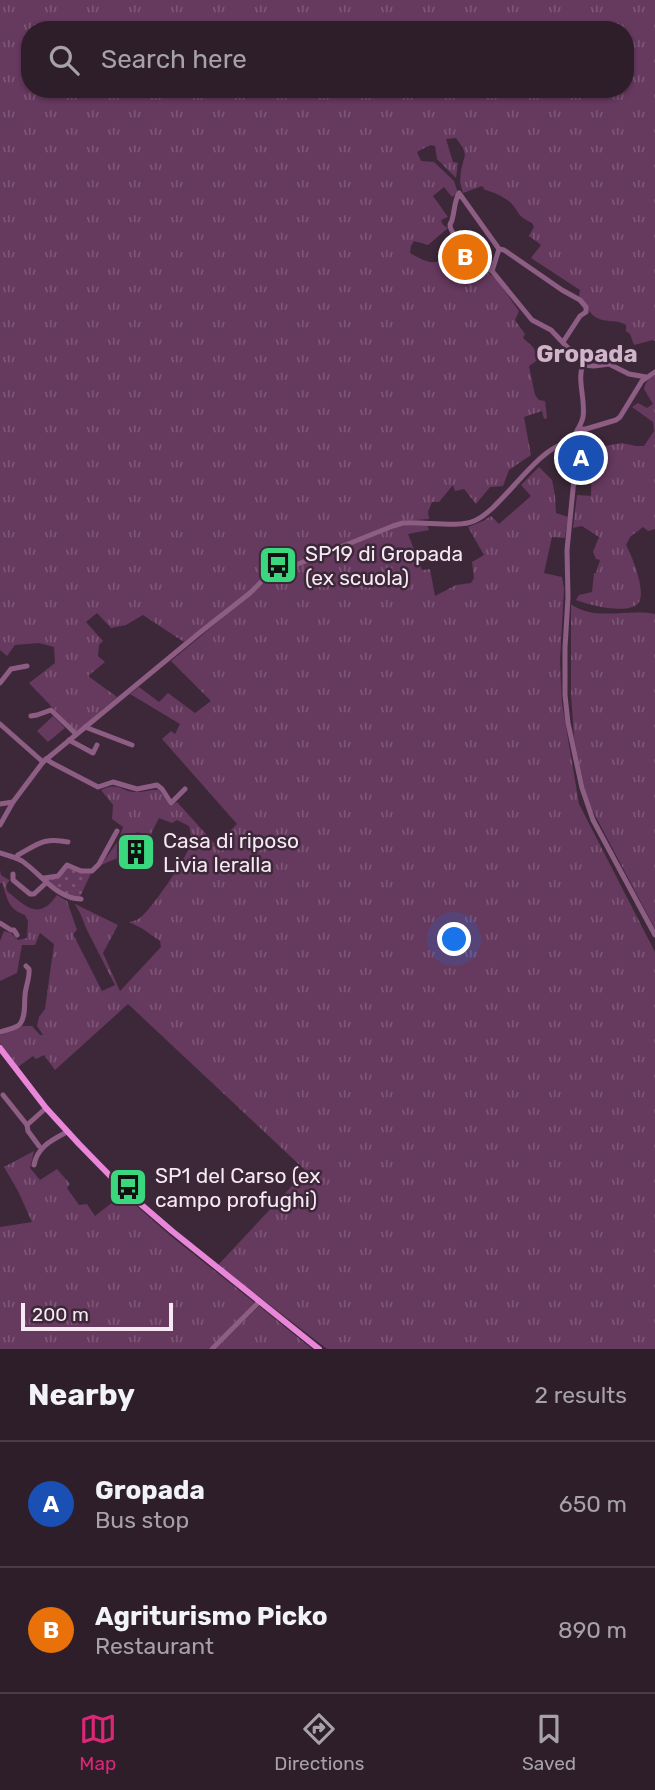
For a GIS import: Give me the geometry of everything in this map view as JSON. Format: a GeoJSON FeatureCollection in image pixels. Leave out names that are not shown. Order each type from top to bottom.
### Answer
{"type":"FeatureCollection","features":[{"type":"Feature","properties":{"kind":"main road"},"geometry":{"type":"LineString","coordinates":[[0,1048],[46,1108],[114,1180],[152,1215],[319,1349]]}},
{"type":"Feature","properties":{"kind":"street"},"geometry":{"type":"LineString","coordinates":[[563,342],[580,316],[586,312],[586,307],[580,300],[504,250],[499,250],[459,192],[454,204],[451,229],[454,234],[492,271],[532,320],[551,330],[568,348],[585,359],[580,380],[583,407],[581,424],[570,443]]}},
{"type":"Feature","properties":{"kind":"street"},"geometry":{"type":"LineString","coordinates":[[492,271],[499,250]]}},
{"type":"Feature","properties":{"kind":"street"},"geometry":{"type":"LineString","coordinates":[[582,365],[609,364],[629,374],[646,377]]}},
{"type":"Feature","properties":{"kind":"street"},"geometry":{"type":"LineString","coordinates":[[578,429],[606,424],[620,417],[646,377],[655,372]]}},
{"type":"Feature","properties":{"kind":"street"},"geometry":{"type":"LineString","coordinates":[[0,825],[13,802],[45,760],[275,570],[298,564],[403,523],[465,524],[478,520],[542,458],[557,446],[570,443]]}},
{"type":"Feature","properties":{"kind":"street"},"geometry":{"type":"LineString","coordinates":[[570,443],[575,469],[567,550],[565,648],[565,695],[570,733],[582,788],[593,820],[655,935]]}},
{"type":"Feature","properties":{"kind":"street"},"geometry":{"type":"LineString","coordinates":[[0,683],[11,669],[27,666]]}},
{"type":"Feature","properties":{"kind":"street"},"geometry":{"type":"LineString","coordinates":[[31,716],[51,710],[76,734]]}},
{"type":"Feature","properties":{"kind":"street"},"geometry":{"type":"LineString","coordinates":[[0,724],[45,760],[98,787],[113,782],[137,789],[157,785],[171,803],[185,789]]}},
{"type":"Feature","properties":{"kind":"street"},"geometry":{"type":"LineString","coordinates":[[85,727],[132,745]]}},
{"type":"Feature","properties":{"kind":"street"},"geometry":{"type":"LineString","coordinates":[[69,740],[93,753],[97,745]]}},
{"type":"Feature","properties":{"kind":"street"},"geometry":{"type":"LineString","coordinates":[[0,804],[13,802]]}},
{"type":"Feature","properties":{"kind":"street"},"geometry":{"type":"LineString","coordinates":[[13,874],[13,880],[30,894],[38,891],[45,880],[58,876],[67,864],[81,871],[92,871],[99,864],[117,831]]}},
{"type":"Feature","properties":{"kind":"street"},"geometry":{"type":"LineString","coordinates":[[16,858],[42,841],[68,842]]}},
{"type":"Feature","properties":{"kind":"street"},"geometry":{"type":"LineString","coordinates":[[0,853],[16,858],[72,899],[81,899]]}},
{"type":"Feature","properties":{"kind":"street"},"geometry":{"type":"LineString","coordinates":[[0,923],[15,930],[17,935]]}},
{"type":"Feature","properties":{"kind":"street"},"geometry":{"type":"LineString","coordinates":[[0,1032],[19,1026],[21,1022],[29,979],[29,969],[26,966]]}},
{"type":"Feature","properties":{"kind":"street"},"geometry":{"type":"LineString","coordinates":[[3,1095],[27,1125],[28,1131],[39,1146]]}},
{"type":"Feature","properties":{"kind":"street"},"geometry":{"type":"LineString","coordinates":[[27,1125],[46,1108]]}},
{"type":"Feature","properties":{"kind":"street"},"geometry":{"type":"LineString","coordinates":[[34,1165],[41,1148],[67,1132]]}},
{"type":"Feature","properties":{"kind":"street"},"geometry":{"type":"LineString","coordinates":[[212,1349],[259,1302]]}},
{"type":"Feature","properties":{"kind":"green space"},"geometry":{"type":"Polygon","coordinates":[[[0,0],[655,0],[655,341],[634,345],[626,331],[626,325],[594,316],[579,296],[580,290],[531,258],[541,245],[529,236],[534,227],[532,223],[521,216],[511,203],[482,186],[463,193],[460,182],[465,155],[456,138],[446,139],[453,162],[458,163],[456,178],[437,159],[435,146],[430,145],[417,152],[421,161],[434,162],[454,181],[458,193],[452,197],[444,187],[433,196],[448,217],[441,220],[448,228],[428,245],[414,241],[410,253],[432,262],[444,257],[462,271],[475,262],[497,280],[519,311],[515,320],[525,334],[523,338],[537,354],[547,348],[548,357],[529,366],[535,395],[539,400],[545,401],[547,418],[544,419],[542,411],[524,417],[531,455],[509,470],[503,486],[490,487],[476,504],[464,489],[455,491],[453,485],[439,502],[432,502],[428,512],[429,519],[402,521],[295,563],[269,565],[245,595],[184,642],[143,615],[126,625],[111,628],[97,613],[86,622],[103,641],[99,645],[98,656],[105,662],[88,676],[117,697],[77,731],[29,683],[55,663],[54,647],[39,643],[15,645],[7,656],[0,650],[0,0]]]}},
{"type":"Feature","properties":{"kind":"green space"},"geometry":{"type":"Polygon","coordinates":[[[655,376],[655,529],[648,531],[643,527],[630,537],[626,545],[640,582],[641,597],[634,606],[627,608],[599,607],[576,600],[579,595],[592,592],[594,573],[600,560],[596,559],[593,552],[599,537],[582,526],[573,528],[577,495],[591,496],[592,462],[598,447],[622,443],[644,446],[654,431],[653,422],[632,407],[638,403],[647,408],[653,404],[644,389],[648,381],[655,376]]]}},
{"type":"Feature","properties":{"kind":"green space"},"geometry":{"type":"Polygon","coordinates":[[[539,467],[552,480],[556,513],[568,517],[565,538],[552,537],[544,573],[562,577],[564,589],[560,661],[562,703],[579,804],[655,952],[655,1349],[327,1349],[218,1265],[306,1171],[128,1004],[55,1070],[44,1055],[36,1059],[33,1056],[18,1067],[0,1043],[0,1035],[23,1026],[32,1026],[43,1035],[37,1026],[45,1009],[54,944],[40,933],[35,945],[22,945],[17,973],[0,981],[0,941],[4,931],[11,933],[18,940],[27,938],[28,921],[25,915],[9,903],[0,883],[0,870],[1,875],[9,880],[7,891],[32,909],[44,908],[57,895],[67,901],[77,930],[73,934],[102,991],[115,985],[75,904],[118,925],[103,953],[120,991],[161,947],[160,941],[129,922],[140,918],[160,894],[188,850],[191,836],[189,826],[177,820],[172,823],[159,818],[150,836],[137,832],[127,854],[101,865],[118,841],[123,827],[112,819],[113,805],[101,790],[116,787],[131,792],[159,790],[170,806],[177,802],[216,845],[237,824],[162,739],[171,731],[175,734],[180,724],[130,694],[139,687],[159,702],[168,693],[195,713],[211,701],[171,661],[275,574],[394,528],[410,524],[427,525],[429,530],[408,534],[422,570],[430,569],[435,596],[456,585],[471,583],[474,578],[472,562],[484,555],[468,527],[491,516],[499,524],[531,496],[521,485],[539,467]]]}},
{"type":"Feature","properties":{"kind":"green space"},"geometry":{"type":"Polygon","coordinates":[[[571,604],[591,612],[655,614],[655,929],[587,800],[574,738],[571,604]]]}},
{"type":"Feature","properties":{"kind":"green space"},"geometry":{"type":"Polygon","coordinates":[[[53,716],[65,728],[48,742],[37,731],[53,716]]]}},
{"type":"Feature","properties":{"kind":"green space"},"geometry":{"type":"Polygon","coordinates":[[[67,865],[92,871],[79,899],[58,891],[46,877],[54,877],[67,865]]]}},
{"type":"Feature","properties":{"kind":"green space"},"geometry":{"type":"Polygon","coordinates":[[[34,1151],[30,1168],[40,1180],[57,1169],[70,1184],[67,1188],[79,1205],[87,1204],[95,1216],[123,1194],[255,1303],[209,1349],[0,1349],[0,1227],[32,1222],[4,1167],[34,1151]]]}},
{"type":"Feature","properties":{"kind":"green space"},"geometry":{"type":"Polygon","coordinates":[[[259,1306],[312,1349],[215,1349],[259,1306]]]}},
{"type":"Feature","properties":{"kind":"place","name":"Agriturismo Picko"},"geometry":{"type":"Point","coordinates":[465,257]}},
{"type":"Feature","properties":{"kind":"place","name":"Gropada"},"geometry":{"type":"Point","coordinates":[581,458]}},
{"type":"Feature","properties":{"kind":"place","name":"SP19 di Gropada (ex scuola)"},"geometry":{"type":"Point","coordinates":[278,565]}},
{"type":"Feature","properties":{"kind":"place","name":"Casa di riposo Livia Ieralla"},"geometry":{"type":"Point","coordinates":[136,852]}},
{"type":"Feature","properties":{"kind":"place","name":"SP1 del Carso (ex campo profughi)"},"geometry":{"type":"Point","coordinates":[128,1187]}},
{"type":"Feature","properties":{"kind":"district","name":"Gropada"},"geometry":{"type":"Point","coordinates":[587,354]}}]}
